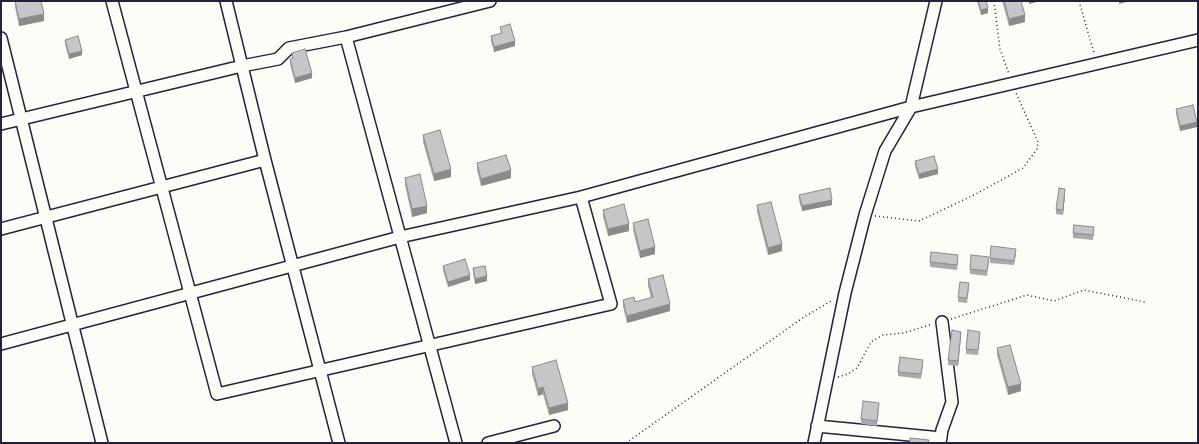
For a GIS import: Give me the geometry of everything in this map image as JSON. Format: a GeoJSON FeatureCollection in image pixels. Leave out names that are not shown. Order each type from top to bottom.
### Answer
{"type":"FeatureCollection","features":[{"type":"Feature","properties":{"kind":"street"},"geometry":{"type":"LineString","coordinates":[[112,1],[216,394],[320,372],[611,304],[580,198]]}},
{"type":"Feature","properties":{"kind":"street"},"geometry":{"type":"LineString","coordinates":[[226,1],[265,160],[339,443]]}},
{"type":"Feature","properties":{"kind":"street"},"geometry":{"type":"LineString","coordinates":[[1,124],[137,93],[242,66],[278,59],[289,48],[346,36],[490,1]]}},
{"type":"Feature","properties":{"kind":"street"},"geometry":{"type":"LineString","coordinates":[[814,443],[845,293],[865,215],[885,151],[911,107],[936,1]]}},
{"type":"Feature","properties":{"kind":"street"},"geometry":{"type":"LineString","coordinates":[[346,36],[456,443]]}},
{"type":"Feature","properties":{"kind":"street"},"geometry":{"type":"LineString","coordinates":[[1,38],[102,443]]}},
{"type":"Feature","properties":{"kind":"street"},"geometry":{"type":"LineString","coordinates":[[1,344],[72,326],[190,292],[400,237],[580,198],[911,107],[1198,40]]}},
{"type":"Feature","properties":{"kind":"street"},"geometry":{"type":"LineString","coordinates":[[1,229],[265,160]]}},
{"type":"Feature","properties":{"kind":"street"},"geometry":{"type":"LineString","coordinates":[[818,426],[941,440],[952,402],[942,322]]}},
{"type":"Feature","properties":{"kind":"street"},"geometry":{"type":"LineString","coordinates":[[488,443],[554,426]]}},
{"type":"Feature","properties":{"kind":"path"},"geometry":{"type":"LineString","coordinates":[[865,215],[918,221],[976,194],[1023,168],[1037,150],[1038,142],[1012,84],[1000,49],[994,1]]}},
{"type":"Feature","properties":{"kind":"path"},"geometry":{"type":"LineString","coordinates":[[1079,1],[1097,64]]}},
{"type":"Feature","properties":{"kind":"path"},"geometry":{"type":"LineString","coordinates":[[827,377],[836,378],[848,374],[857,368],[871,342],[883,336],[904,333],[1027,295],[1054,301],[1084,290],[1145,302]]}},
{"type":"Feature","properties":{"kind":"path"},"geometry":{"type":"LineString","coordinates":[[626,443],[804,317],[845,293]]}},
{"type":"Feature","properties":{"kind":"building"},"geometry":{"type":"Polygon","coordinates":[[[15,1],[41,1],[44,14],[19,19],[15,1]]]}},
{"type":"Feature","properties":{"kind":"building"},"geometry":{"type":"Polygon","coordinates":[[[978,1],[986,1],[988,8],[981,10],[978,1]]]}},
{"type":"Feature","properties":{"kind":"building"},"geometry":{"type":"Polygon","coordinates":[[[1004,1],[1021,1],[1025,15],[1009,19],[1004,1]]]}},
{"type":"Feature","properties":{"kind":"building"},"geometry":{"type":"Polygon","coordinates":[[[510,24],[515,41],[494,47],[491,36],[502,33],[500,27],[510,24]]]}},
{"type":"Feature","properties":{"kind":"building"},"geometry":{"type":"Polygon","coordinates":[[[78,36],[82,51],[69,54],[65,40],[78,36]]]}},
{"type":"Feature","properties":{"kind":"building"},"geometry":{"type":"Polygon","coordinates":[[[305,49],[312,73],[295,78],[290,59],[293,58],[292,53],[305,49]]]}},
{"type":"Feature","properties":{"kind":"building"},"geometry":{"type":"Polygon","coordinates":[[[1193,105],[1197,122],[1180,126],[1176,109],[1193,105]]]}},
{"type":"Feature","properties":{"kind":"building"},"geometry":{"type":"Polygon","coordinates":[[[440,130],[451,169],[434,174],[423,135],[440,130]]]}},
{"type":"Feature","properties":{"kind":"building"},"geometry":{"type":"Polygon","coordinates":[[[506,155],[511,170],[481,179],[477,163],[506,155]]]}},
{"type":"Feature","properties":{"kind":"building"},"geometry":{"type":"Polygon","coordinates":[[[934,156],[938,169],[919,174],[915,161],[934,156]]]}},
{"type":"Feature","properties":{"kind":"building"},"geometry":{"type":"Polygon","coordinates":[[[420,174],[427,206],[412,209],[405,178],[420,174]]]}},
{"type":"Feature","properties":{"kind":"building"},"geometry":{"type":"Polygon","coordinates":[[[830,188],[832,200],[802,206],[799,195],[830,188]]]}},
{"type":"Feature","properties":{"kind":"building"},"geometry":{"type":"Polygon","coordinates":[[[1059,188],[1065,189],[1063,210],[1056,209],[1059,188]]]}},
{"type":"Feature","properties":{"kind":"building"},"geometry":{"type":"Polygon","coordinates":[[[771,202],[782,244],[768,248],[757,205],[771,202]]]}},
{"type":"Feature","properties":{"kind":"building"},"geometry":{"type":"Polygon","coordinates":[[[624,204],[629,224],[608,229],[603,210],[624,204]]]}},
{"type":"Feature","properties":{"kind":"building"},"geometry":{"type":"Polygon","coordinates":[[[648,219],[655,247],[640,251],[633,223],[648,219]]]}},
{"type":"Feature","properties":{"kind":"building"},"geometry":{"type":"Polygon","coordinates":[[[1074,225],[1094,227],[1093,235],[1073,233],[1074,225]]]}},
{"type":"Feature","properties":{"kind":"building"},"geometry":{"type":"Polygon","coordinates":[[[991,246],[1016,249],[1014,261],[990,258],[991,246]]]}},
{"type":"Feature","properties":{"kind":"building"},"geometry":{"type":"Polygon","coordinates":[[[931,252],[958,255],[957,265],[930,262],[931,252]]]}},
{"type":"Feature","properties":{"kind":"building"},"geometry":{"type":"Polygon","coordinates":[[[971,255],[989,257],[987,271],[970,269],[971,255]]]}},
{"type":"Feature","properties":{"kind":"building"},"geometry":{"type":"Polygon","coordinates":[[[465,259],[470,275],[448,282],[443,266],[465,259]]]}},
{"type":"Feature","properties":{"kind":"building"},"geometry":{"type":"Polygon","coordinates":[[[485,266],[487,276],[475,279],[473,268],[485,266]]]}},
{"type":"Feature","properties":{"kind":"building"},"geometry":{"type":"Polygon","coordinates":[[[663,275],[670,304],[627,316],[623,300],[634,297],[635,302],[653,297],[648,279],[663,275]]]}},
{"type":"Feature","properties":{"kind":"building"},"geometry":{"type":"Polygon","coordinates":[[[960,282],[969,283],[967,298],[958,297],[960,282]]]}},
{"type":"Feature","properties":{"kind":"building"},"geometry":{"type":"Polygon","coordinates":[[[952,330],[961,332],[958,361],[948,360],[952,330]]]}},
{"type":"Feature","properties":{"kind":"building"},"geometry":{"type":"Polygon","coordinates":[[[968,330],[980,332],[978,350],[966,349],[968,330]]]}},
{"type":"Feature","properties":{"kind":"building"},"geometry":{"type":"Polygon","coordinates":[[[1010,345],[1021,384],[1008,387],[997,348],[1010,345]]]}},
{"type":"Feature","properties":{"kind":"building"},"geometry":{"type":"Polygon","coordinates":[[[900,357],[923,360],[921,374],[898,372],[900,357]]]}},
{"type":"Feature","properties":{"kind":"building"},"geometry":{"type":"Polygon","coordinates":[[[556,360],[568,403],[549,408],[543,387],[538,389],[532,367],[556,360]]]}},
{"type":"Feature","properties":{"kind":"building"},"geometry":{"type":"Polygon","coordinates":[[[863,401],[879,403],[877,421],[861,419],[863,401]]]}},
{"type":"Feature","properties":{"kind":"building"},"geometry":{"type":"Polygon","coordinates":[[[910,438],[929,440],[928,443],[910,443],[910,438]]]}}]}
